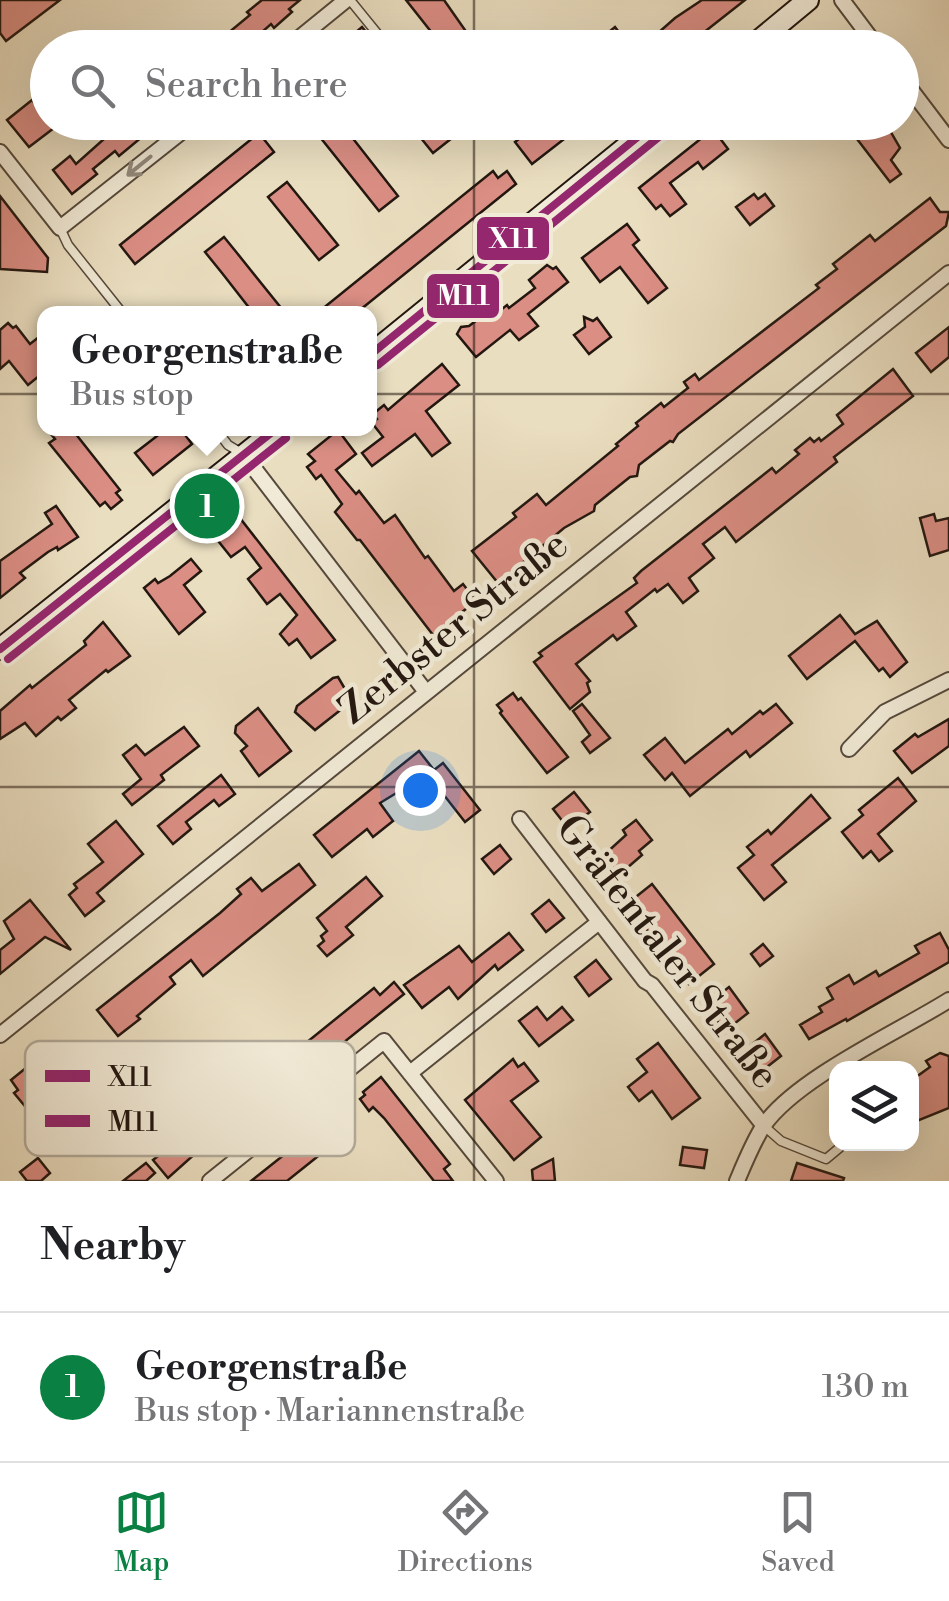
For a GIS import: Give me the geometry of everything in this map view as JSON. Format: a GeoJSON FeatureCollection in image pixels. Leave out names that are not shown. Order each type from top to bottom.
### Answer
{"type":"FeatureCollection","features":[{"type":"Feature","properties":{"kind":"street"},"geometry":{"type":"LineString","coordinates":[[310,30],[348,0]]}},
{"type":"Feature","properties":{"kind":"street"},"geometry":{"type":"LineString","coordinates":[[772,30],[808,0]]}},
{"type":"Feature","properties":{"kind":"street"},"geometry":{"type":"LineString","coordinates":[[842,0],[864,30]]}},
{"type":"Feature","properties":{"kind":"street"},"geometry":{"type":"LineString","coordinates":[[919,100],[949,140]]}},
{"type":"Feature","properties":{"kind":"street"},"geometry":{"type":"LineString","coordinates":[[0,152],[60,228],[171,140]]}},
{"type":"Feature","properties":{"kind":"street"},"geometry":{"type":"LineString","coordinates":[[377,349],[635,140]]}},
{"type":"Feature","properties":{"kind":"street","name":"Zerbster Straße"},"geometry":{"type":"LineString","coordinates":[[0,1035],[949,273]]}},
{"type":"Feature","properties":{"kind":"street"},"geometry":{"type":"LineString","coordinates":[[0,649],[267,436]]}},
{"type":"Feature","properties":{"kind":"street"},"geometry":{"type":"LineString","coordinates":[[243,454],[426,692]]}},
{"type":"Feature","properties":{"kind":"street"},"geometry":{"type":"LineString","coordinates":[[850,749],[885,712],[949,680]]}},
{"type":"Feature","properties":{"kind":"street","name":"Gräfentaler Straße"},"geometry":{"type":"LineString","coordinates":[[520,819],[764,1126]]}},
{"type":"Feature","properties":{"kind":"street"},"geometry":{"type":"LineString","coordinates":[[410,1073],[599,922]]}},
{"type":"Feature","properties":{"kind":"street"},"geometry":{"type":"LineString","coordinates":[[737,1181],[764,1126],[786,1101],[949,1000]]}},
{"type":"Feature","properties":{"kind":"street"},"geometry":{"type":"LineString","coordinates":[[355,1064],[384,1041],[496,1181]]}},
{"type":"Feature","properties":{"kind":"street"},"geometry":{"type":"LineString","coordinates":[[210,1181],[241,1156]]}},
{"type":"Feature","properties":{"kind":"lane"},"geometry":{"type":"LineString","coordinates":[[348,0],[374,30]]}},
{"type":"Feature","properties":{"kind":"lane"},"geometry":{"type":"LineString","coordinates":[[60,228],[68,245],[117,306]]}},
{"type":"Feature","properties":{"kind":"lane"},"geometry":{"type":"LineString","coordinates":[[221,436],[243,454]]}},
{"type":"Feature","properties":{"kind":"lane"},"geometry":{"type":"LineString","coordinates":[[764,1126],[781,1141],[826,1159],[836,1151]]}},
{"type":"Feature","properties":{"kind":"building"},"geometry":{"type":"Polygon","coordinates":[[[0,0],[60,0],[6,41],[0,33],[0,0]]]}},
{"type":"Feature","properties":{"kind":"building"},"geometry":{"type":"Polygon","coordinates":[[[262,0],[300,0],[274,28],[271,24],[264,30],[232,30],[250,15],[247,12],[262,0]]]}},
{"type":"Feature","properties":{"kind":"building"},"geometry":{"type":"Polygon","coordinates":[[[406,0],[444,0],[465,30],[430,30],[406,0]]]}},
{"type":"Feature","properties":{"kind":"building"},"geometry":{"type":"Polygon","coordinates":[[[702,0],[745,0],[707,30],[661,30],[702,0]]]}},
{"type":"Feature","properties":{"kind":"building"},"geometry":{"type":"Polygon","coordinates":[[[30,102],[30,140],[38,140],[29,147],[7,120],[30,102]]]}},
{"type":"Feature","properties":{"kind":"building"},"geometry":{"type":"Polygon","coordinates":[[[103,140],[138,140],[119,156],[115,151],[93,169],[97,174],[72,194],[53,170],[70,156],[76,164],[103,140]]]}},
{"type":"Feature","properties":{"kind":"building"},"geometry":{"type":"Polygon","coordinates":[[[250,140],[265,140],[274,152],[135,264],[120,245],[250,140]]]}},
{"type":"Feature","properties":{"kind":"building"},"geometry":{"type":"Polygon","coordinates":[[[322,140],[354,140],[398,196],[379,211],[322,140]]]}},
{"type":"Feature","properties":{"kind":"building"},"geometry":{"type":"Polygon","coordinates":[[[423,140],[449,140],[433,153],[423,140]]]}},
{"type":"Feature","properties":{"kind":"building"},"geometry":{"type":"Polygon","coordinates":[[[518,140],[563,140],[532,164],[515,142],[518,140]]]}},
{"type":"Feature","properties":{"kind":"building"},"geometry":{"type":"Polygon","coordinates":[[[699,140],[721,140],[728,149],[703,169],[698,162],[670,183],[686,204],[670,216],[661,205],[656,209],[639,188],[699,140]]]}},
{"type":"Feature","properties":{"kind":"building"},"geometry":{"type":"Polygon","coordinates":[[[858,140],[895,140],[900,148],[891,160],[901,174],[890,182],[858,140]]]}},
{"type":"Feature","properties":{"kind":"building"},"geometry":{"type":"Polygon","coordinates":[[[493,171],[498,178],[507,171],[516,184],[365,306],[326,306],[493,171]]]}},
{"type":"Feature","properties":{"kind":"building"},"geometry":{"type":"Polygon","coordinates":[[[287,182],[338,245],[319,260],[268,197],[287,182]]]}},
{"type":"Feature","properties":{"kind":"building"},"geometry":{"type":"Polygon","coordinates":[[[754,194],[758,199],[765,194],[774,206],[750,225],[736,207],[754,194]]]}},
{"type":"Feature","properties":{"kind":"building"},"geometry":{"type":"Polygon","coordinates":[[[0,196],[48,258],[47,272],[0,269],[0,196]]]}},
{"type":"Feature","properties":{"kind":"building"},"geometry":{"type":"Polygon","coordinates":[[[930,198],[940,212],[949,212],[946,226],[639,465],[637,476],[630,477],[595,505],[594,511],[564,528],[498,583],[472,551],[516,517],[513,513],[537,494],[546,505],[618,446],[638,426],[636,423],[688,388],[684,382],[695,374],[699,380],[819,288],[816,285],[837,269],[833,264],[870,235],[875,241],[930,198]]]}},
{"type":"Feature","properties":{"kind":"building"},"geometry":{"type":"Polygon","coordinates":[[[627,224],[639,240],[633,245],[667,288],[648,303],[620,267],[600,282],[582,258],[627,224]]]}},
{"type":"Feature","properties":{"kind":"building"},"geometry":{"type":"Polygon","coordinates":[[[224,237],[280,306],[248,306],[205,252],[224,237]]]}},
{"type":"Feature","properties":{"kind":"building"},"geometry":{"type":"Polygon","coordinates":[[[547,265],[556,267],[568,282],[528,314],[538,326],[519,340],[510,330],[476,357],[457,334],[461,327],[469,326],[493,308],[497,313],[507,305],[509,308],[535,288],[529,280],[547,265]]]}},
{"type":"Feature","properties":{"kind":"building"},"geometry":{"type":"Polygon","coordinates":[[[584,317],[593,321],[597,318],[611,337],[589,354],[574,335],[585,327],[584,317]]]}},
{"type":"Feature","properties":{"kind":"building"},"geometry":{"type":"Polygon","coordinates":[[[8,323],[16,326],[30,344],[37,338],[37,378],[28,385],[9,361],[0,369],[0,330],[8,323]]]}},
{"type":"Feature","properties":{"kind":"building"},"geometry":{"type":"Polygon","coordinates":[[[949,327],[949,357],[931,372],[916,353],[949,327]]]}},
{"type":"Feature","properties":{"kind":"building"},"geometry":{"type":"Polygon","coordinates":[[[442,364],[459,385],[426,411],[450,443],[432,456],[415,434],[372,466],[362,453],[383,437],[377,429],[377,411],[384,405],[388,410],[442,364]]]}},
{"type":"Feature","properties":{"kind":"building"},"geometry":{"type":"Polygon","coordinates":[[[893,369],[913,396],[834,457],[837,462],[736,542],[725,527],[703,544],[714,558],[689,578],[698,591],[683,603],[668,584],[657,592],[655,589],[626,612],[636,626],[617,640],[613,635],[576,664],[590,681],[590,692],[570,709],[534,662],[542,656],[539,653],[637,583],[634,578],[641,571],[772,468],[776,473],[799,454],[795,450],[810,438],[821,441],[843,424],[837,415],[893,369]]]}},
{"type":"Feature","properties":{"kind":"building"},"geometry":{"type":"Polygon","coordinates":[[[53,436],[77,436],[120,490],[116,493],[122,500],[111,509],[105,502],[100,506],[49,443],[55,439],[53,436]]]}},
{"type":"Feature","properties":{"kind":"building"},"geometry":{"type":"Polygon","coordinates":[[[157,436],[186,436],[192,444],[153,475],[135,453],[157,436]]]}},
{"type":"Feature","properties":{"kind":"building"},"geometry":{"type":"Polygon","coordinates":[[[330,436],[342,436],[356,454],[336,470],[384,523],[395,515],[454,591],[463,584],[476,601],[433,635],[335,512],[342,504],[321,475],[316,479],[307,467],[315,461],[308,454],[330,436]]]}},
{"type":"Feature","properties":{"kind":"building"},"geometry":{"type":"Polygon","coordinates":[[[56,506],[78,537],[48,552],[20,573],[25,578],[0,598],[0,561],[52,524],[45,513],[56,506]]]}},
{"type":"Feature","properties":{"kind":"building"},"geometry":{"type":"Polygon","coordinates":[[[236,513],[335,640],[311,658],[297,639],[289,645],[280,634],[297,615],[280,594],[267,604],[248,579],[261,568],[245,547],[231,557],[211,532],[236,513]]]}},
{"type":"Feature","properties":{"kind":"building"},"geometry":{"type":"Polygon","coordinates":[[[934,514],[936,521],[949,518],[949,550],[930,556],[920,518],[934,514]]]}},
{"type":"Feature","properties":{"kind":"building"},"geometry":{"type":"Polygon","coordinates":[[[191,559],[201,571],[184,585],[205,612],[179,634],[144,588],[155,579],[158,583],[170,576],[191,559]]]}},
{"type":"Feature","properties":{"kind":"building"},"geometry":{"type":"Polygon","coordinates":[[[840,615],[855,634],[877,621],[907,662],[890,677],[883,668],[879,671],[855,641],[807,679],[789,656],[840,615]]]}},
{"type":"Feature","properties":{"kind":"building"},"geometry":{"type":"Polygon","coordinates":[[[103,622],[130,656],[69,700],[76,708],[36,736],[25,723],[0,739],[0,711],[86,645],[84,641],[103,622]]]}},
{"type":"Feature","properties":{"kind":"building"},"geometry":{"type":"Polygon","coordinates":[[[338,677],[352,701],[315,730],[295,712],[297,706],[338,677]]]}},
{"type":"Feature","properties":{"kind":"building"},"geometry":{"type":"Polygon","coordinates":[[[513,693],[568,757],[547,773],[500,713],[497,705],[513,693]]]}},
{"type":"Feature","properties":{"kind":"building"},"geometry":{"type":"Polygon","coordinates":[[[582,704],[610,738],[590,753],[582,742],[590,735],[573,711],[582,704]]]}},
{"type":"Feature","properties":{"kind":"building"},"geometry":{"type":"Polygon","coordinates":[[[776,704],[792,723],[750,757],[746,751],[690,796],[672,773],[665,780],[644,755],[665,738],[685,763],[728,729],[732,734],[760,711],[763,714],[776,704]]]}},
{"type":"Feature","properties":{"kind":"building"},"geometry":{"type":"Polygon","coordinates":[[[258,708],[291,751],[259,776],[241,751],[247,746],[235,733],[236,726],[258,708]]]}},
{"type":"Feature","properties":{"kind":"building"},"geometry":{"type":"Polygon","coordinates":[[[949,719],[949,746],[912,773],[894,751],[915,734],[918,737],[949,719]]]}},
{"type":"Feature","properties":{"kind":"building"},"geometry":{"type":"Polygon","coordinates":[[[184,727],[199,746],[161,775],[164,780],[132,805],[123,794],[141,779],[123,755],[136,745],[145,755],[184,727]]]}},
{"type":"Feature","properties":{"kind":"building"},"geometry":{"type":"Polygon","coordinates":[[[419,751],[434,770],[443,763],[480,810],[465,822],[440,790],[434,795],[421,778],[380,803],[393,821],[373,837],[367,829],[332,857],[314,835],[419,751]]]}},
{"type":"Feature","properties":{"kind":"building"},"geometry":{"type":"Polygon","coordinates":[[[221,775],[235,794],[219,806],[214,800],[186,822],[191,829],[173,844],[158,826],[221,775]]]}},
{"type":"Feature","properties":{"kind":"building"},"geometry":{"type":"Polygon","coordinates":[[[898,778],[916,801],[878,834],[892,851],[879,861],[871,851],[863,858],[842,832],[863,815],[859,810],[898,778]]]}},
{"type":"Feature","properties":{"kind":"building"},"geometry":{"type":"Polygon","coordinates":[[[574,792],[590,812],[568,828],[553,809],[574,792]]]}},
{"type":"Feature","properties":{"kind":"building"},"geometry":{"type":"Polygon","coordinates":[[[811,795],[830,818],[772,865],[786,882],[764,900],[738,868],[754,855],[747,847],[768,830],[771,834],[811,795]]]}},
{"type":"Feature","properties":{"kind":"building"},"geometry":{"type":"Polygon","coordinates":[[[636,820],[652,840],[639,851],[642,855],[619,875],[604,855],[636,820]]]}},
{"type":"Feature","properties":{"kind":"building"},"geometry":{"type":"Polygon","coordinates":[[[116,821],[143,854],[97,893],[104,901],[85,916],[69,895],[77,888],[74,884],[103,862],[88,844],[116,821]]]}},
{"type":"Feature","properties":{"kind":"building"},"geometry":{"type":"Polygon","coordinates":[[[500,845],[511,859],[494,874],[482,859],[500,845]]]}},
{"type":"Feature","properties":{"kind":"building"},"geometry":{"type":"Polygon","coordinates":[[[299,864],[315,885],[203,976],[191,960],[170,977],[175,984],[118,1036],[97,1010],[220,913],[241,894],[237,889],[251,878],[262,891],[299,864]]]}},
{"type":"Feature","properties":{"kind":"building"},"geometry":{"type":"Polygon","coordinates":[[[366,877],[382,896],[346,927],[353,935],[327,956],[318,946],[327,931],[317,918],[366,877]]]}},
{"type":"Feature","properties":{"kind":"building"},"geometry":{"type":"Polygon","coordinates":[[[652,884],[714,964],[689,984],[627,904],[652,884]]]}},
{"type":"Feature","properties":{"kind":"building"},"geometry":{"type":"Polygon","coordinates":[[[30,900],[71,950],[45,937],[0,974],[0,950],[14,939],[4,921],[30,900]]]}},
{"type":"Feature","properties":{"kind":"building"},"geometry":{"type":"Polygon","coordinates":[[[549,900],[564,918],[546,932],[532,914],[549,900]]]}},
{"type":"Feature","properties":{"kind":"building"},"geometry":{"type":"Polygon","coordinates":[[[509,933],[523,950],[498,970],[495,965],[458,999],[449,987],[422,1008],[404,985],[459,946],[472,962],[509,933]]]}},
{"type":"Feature","properties":{"kind":"building"},"geometry":{"type":"Polygon","coordinates":[[[940,933],[949,950],[949,962],[809,1039],[800,1025],[822,1012],[819,1007],[833,999],[827,988],[849,975],[854,984],[876,971],[879,976],[919,953],[915,946],[940,933]]]}},
{"type":"Feature","properties":{"kind":"building"},"geometry":{"type":"Polygon","coordinates":[[[763,944],[773,956],[760,966],[751,954],[763,944]]]}},
{"type":"Feature","properties":{"kind":"building"},"geometry":{"type":"Polygon","coordinates":[[[596,960],[611,979],[589,996],[575,977],[596,960]]]}},
{"type":"Feature","properties":{"kind":"building"},"geometry":{"type":"Polygon","coordinates":[[[394,982],[404,994],[345,1041],[308,1041],[374,988],[380,995],[394,982]]]}},
{"type":"Feature","properties":{"kind":"building"},"geometry":{"type":"Polygon","coordinates":[[[729,987],[748,1013],[725,1031],[705,1006],[729,987]]]}},
{"type":"Feature","properties":{"kind":"building"},"geometry":{"type":"Polygon","coordinates":[[[537,1007],[547,1020],[562,1007],[573,1020],[539,1046],[519,1021],[537,1007]]]}},
{"type":"Feature","properties":{"kind":"building"},"geometry":{"type":"Polygon","coordinates":[[[765,1034],[781,1056],[758,1074],[741,1053],[765,1034]]]}},
{"type":"Feature","properties":{"kind":"building"},"geometry":{"type":"Polygon","coordinates":[[[658,1043],[700,1098],[672,1119],[652,1091],[639,1101],[628,1087],[647,1072],[637,1059],[658,1043]]]}},
{"type":"Feature","properties":{"kind":"building"},"geometry":{"type":"Polygon","coordinates":[[[940,1053],[949,1056],[949,1108],[919,1120],[919,1075],[930,1067],[926,1061],[940,1053]]]}},
{"type":"Feature","properties":{"kind":"building"},"geometry":{"type":"Polygon","coordinates":[[[513,1059],[518,1067],[524,1063],[538,1081],[511,1101],[541,1137],[514,1160],[465,1100],[513,1059]]]}},
{"type":"Feature","properties":{"kind":"building"},"geometry":{"type":"Polygon","coordinates":[[[25,1069],[25,1106],[14,1093],[18,1090],[11,1080],[25,1069]]]}},
{"type":"Feature","properties":{"kind":"building"},"geometry":{"type":"Polygon","coordinates":[[[381,1077],[450,1164],[444,1169],[453,1181],[434,1181],[384,1118],[373,1107],[369,1111],[360,1099],[381,1077]]]}},
{"type":"Feature","properties":{"kind":"building"},"geometry":{"type":"Polygon","coordinates":[[[683,1147],[707,1150],[704,1168],[680,1165],[683,1147]]]}},
{"type":"Feature","properties":{"kind":"building"},"geometry":{"type":"Polygon","coordinates":[[[158,1156],[193,1156],[168,1178],[153,1160],[158,1156]]]}},
{"type":"Feature","properties":{"kind":"building"},"geometry":{"type":"Polygon","coordinates":[[[283,1156],[318,1156],[287,1181],[251,1181],[283,1156]]]}},
{"type":"Feature","properties":{"kind":"building"},"geometry":{"type":"Polygon","coordinates":[[[38,1158],[50,1173],[41,1181],[27,1181],[20,1172],[38,1158]]]}},
{"type":"Feature","properties":{"kind":"building"},"geometry":{"type":"Polygon","coordinates":[[[553,1159],[555,1181],[533,1181],[532,1170],[553,1159]]]}},
{"type":"Feature","properties":{"kind":"building"},"geometry":{"type":"Polygon","coordinates":[[[146,1163],[155,1173],[146,1181],[123,1181],[146,1163]]]}},
{"type":"Feature","properties":{"kind":"building"},"geometry":{"type":"Polygon","coordinates":[[[797,1163],[844,1178],[843,1181],[791,1181],[797,1163]]]}},
{"type":"Feature","properties":{"kind":"transit line","name":"X11"},"geometry":{"type":"LineString","coordinates":[[377,349],[634,140]]}},
{"type":"Feature","properties":{"kind":"transit line","name":"M11"},"geometry":{"type":"LineString","coordinates":[[378,365],[655,140]]}},
{"type":"Feature","properties":{"kind":"transit line","name":"X11"},"geometry":{"type":"LineString","coordinates":[[0,649],[267,436]]}},
{"type":"Feature","properties":{"kind":"transit line","name":"M11"},"geometry":{"type":"LineString","coordinates":[[8,659],[286,438]]}},
{"type":"Feature","properties":{"kind":"place","name":"Georgenstraße"},"geometry":{"type":"Point","coordinates":[207,506]}}]}
